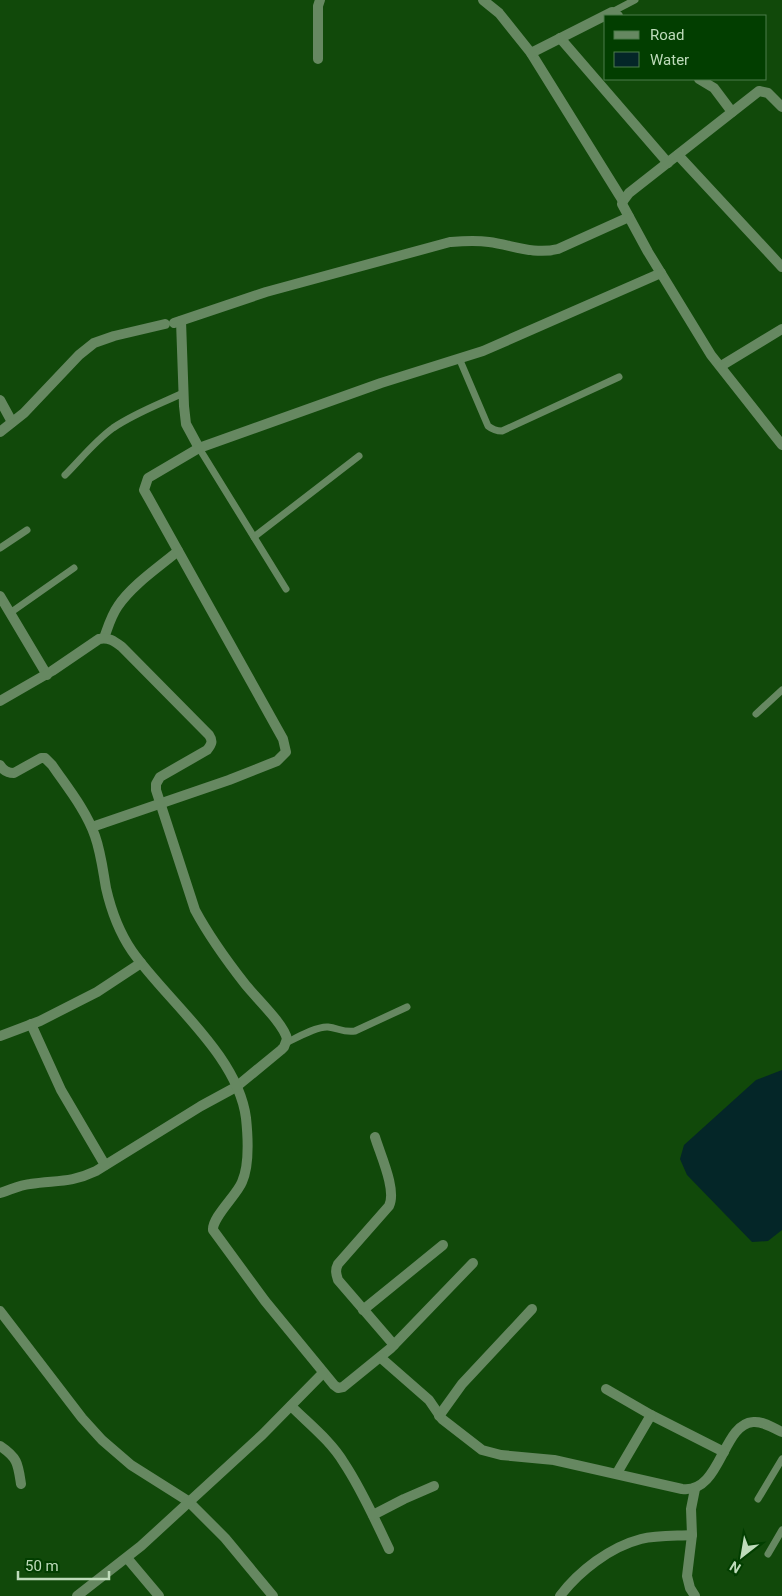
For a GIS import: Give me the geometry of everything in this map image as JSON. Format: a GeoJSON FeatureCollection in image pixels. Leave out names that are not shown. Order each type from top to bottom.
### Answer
{"type":"FeatureCollection","features":[{"type":"Feature","properties":{"kind":"street"},"geometry":{"type":"LineString","coordinates":[[318,59],[318,6],[320,0]]}},
{"type":"Feature","properties":{"kind":"street"},"geometry":{"type":"LineString","coordinates":[[483,0],[499,13],[531,53],[623,201],[623,207],[711,354],[780,438]]}},
{"type":"Feature","properties":{"kind":"street"},"geometry":{"type":"LineString","coordinates":[[531,53],[604,19]]}},
{"type":"Feature","properties":{"kind":"street"},"geometry":{"type":"LineString","coordinates":[[560,38],[668,163]]}},
{"type":"Feature","properties":{"kind":"street"},"geometry":{"type":"LineString","coordinates":[[701,80],[714,88],[732,112]]}},
{"type":"Feature","properties":{"kind":"street"},"geometry":{"type":"LineString","coordinates":[[623,201],[628,193],[759,91],[768,93],[782,107]]}},
{"type":"Feature","properties":{"kind":"street"},"geometry":{"type":"LineString","coordinates":[[678,155],[782,267]]}},
{"type":"Feature","properties":{"kind":"street"},"geometry":{"type":"LineString","coordinates":[[0,432],[24,413],[79,355],[94,343],[114,336],[173,323],[266,292],[450,242],[470,240],[489,242],[536,252],[558,249],[629,216]]}},
{"type":"Feature","properties":{"kind":"street"},"geometry":{"type":"LineString","coordinates":[[92,827],[229,780],[277,761],[286,752],[283,739],[148,498],[144,490],[148,478],[200,448],[381,383],[483,351],[661,273]]}},
{"type":"Feature","properties":{"kind":"street"},"geometry":{"type":"LineString","coordinates":[[173,323],[184,393],[186,424],[200,448]]}},
{"type":"Feature","properties":{"kind":"street"},"geometry":{"type":"LineString","coordinates":[[721,366],[782,329]]}},
{"type":"Feature","properties":{"kind":"street"},"geometry":{"type":"LineString","coordinates":[[0,400],[12,422]]}},
{"type":"Feature","properties":{"kind":"street"},"geometry":{"type":"LineString","coordinates":[[104,638],[118,606],[127,595],[178,551]]}},
{"type":"Feature","properties":{"kind":"street"},"geometry":{"type":"LineString","coordinates":[[0,596],[47,675]]}},
{"type":"Feature","properties":{"kind":"street"},"geometry":{"type":"LineString","coordinates":[[0,701],[47,675],[98,640],[104,638],[111,639],[122,647],[209,735],[212,745],[207,750],[157,780],[156,790],[202,923],[245,984],[286,1036],[286,1043],[281,1050],[236,1087],[201,1106],[105,1165],[81,1178],[28,1184],[0,1193]]}},
{"type":"Feature","properties":{"kind":"street"},"geometry":{"type":"LineString","coordinates":[[0,780],[41,758],[45,758],[52,765],[92,827],[100,851],[106,887],[113,913],[131,950],[184,1011],[231,1076],[246,1117],[247,1154],[245,1174],[239,1189],[213,1226],[213,1230],[256,1290],[334,1386],[343,1387],[380,1358],[474,1263]]}},
{"type":"Feature","properties":{"kind":"street"},"geometry":{"type":"LineString","coordinates":[[0,765],[5,771],[10,773]]}},
{"type":"Feature","properties":{"kind":"street"},"geometry":{"type":"LineString","coordinates":[[0,1036],[40,1021],[97,992],[141,963]]}},
{"type":"Feature","properties":{"kind":"street"},"geometry":{"type":"LineString","coordinates":[[31,1024],[62,1090],[105,1165]]}},
{"type":"Feature","properties":{"kind":"street"},"geometry":{"type":"LineString","coordinates":[[375,1137],[389,1183],[392,1201],[336,1269],[338,1280],[394,1345]]}},
{"type":"Feature","properties":{"kind":"street"},"geometry":{"type":"LineString","coordinates":[[363,1310],[443,1245]]}},
{"type":"Feature","properties":{"kind":"street"},"geometry":{"type":"LineString","coordinates":[[439,1416],[462,1384],[532,1308]]}},
{"type":"Feature","properties":{"kind":"street"},"geometry":{"type":"LineString","coordinates":[[0,1311],[76,1410],[102,1440],[131,1465],[188,1501],[225,1538],[273,1596]]}},
{"type":"Feature","properties":{"kind":"street"},"geometry":{"type":"LineString","coordinates":[[380,1358],[429,1400],[439,1416],[474,1442],[477,1447],[488,1452],[554,1460],[682,1489],[695,1489]]}},
{"type":"Feature","properties":{"kind":"street"},"geometry":{"type":"LineString","coordinates":[[77,1596],[127,1558],[262,1435],[323,1373]]}},
{"type":"Feature","properties":{"kind":"street"},"geometry":{"type":"LineString","coordinates":[[606,1389],[651,1416],[724,1452]]}},
{"type":"Feature","properties":{"kind":"street"},"geometry":{"type":"LineString","coordinates":[[291,1406],[336,1451],[373,1515],[389,1549]]}},
{"type":"Feature","properties":{"kind":"street"},"geometry":{"type":"LineString","coordinates":[[617,1473],[651,1416]]}},
{"type":"Feature","properties":{"kind":"street"},"geometry":{"type":"LineString","coordinates":[[695,1596],[690,1588],[687,1576],[692,1535],[691,1509],[695,1489],[709,1477],[737,1431],[744,1425],[753,1422],[763,1423],[782,1432]]}},
{"type":"Feature","properties":{"kind":"street"},"geometry":{"type":"LineString","coordinates":[[0,1446],[15,1457],[22,1484]]}},
{"type":"Feature","properties":{"kind":"street"},"geometry":{"type":"LineString","coordinates":[[373,1515],[434,1486]]}},
{"type":"Feature","properties":{"kind":"street"},"geometry":{"type":"LineString","coordinates":[[560,1596],[576,1577],[622,1546],[642,1539],[692,1535]]}},
{"type":"Feature","properties":{"kind":"street"},"geometry":{"type":"LineString","coordinates":[[127,1558],[159,1596]]}},
{"type":"Feature","properties":{"kind":"lane"},"geometry":{"type":"LineString","coordinates":[[615,14],[635,0]]}},
{"type":"Feature","properties":{"kind":"lane"},"geometry":{"type":"LineString","coordinates":[[459,358],[488,426],[492,430],[498,431],[502,431],[619,377]]}},
{"type":"Feature","properties":{"kind":"lane"},"geometry":{"type":"LineString","coordinates":[[65,475],[114,428],[131,417],[184,393]]}},
{"type":"Feature","properties":{"kind":"lane"},"geometry":{"type":"LineString","coordinates":[[200,448],[286,589]]}},
{"type":"Feature","properties":{"kind":"lane"},"geometry":{"type":"LineString","coordinates":[[254,536],[359,456]]}},
{"type":"Feature","properties":{"kind":"lane"},"geometry":{"type":"LineString","coordinates":[[0,548],[27,530]]}},
{"type":"Feature","properties":{"kind":"lane"},"geometry":{"type":"LineString","coordinates":[[10,613],[74,568]]}},
{"type":"Feature","properties":{"kind":"lane"},"geometry":{"type":"LineString","coordinates":[[756,714],[782,690]]}},
{"type":"Feature","properties":{"kind":"lane"},"geometry":{"type":"LineString","coordinates":[[286,1043],[321,1027],[328,1027],[347,1033],[355,1031],[406,1007]]}},
{"type":"Feature","properties":{"kind":"lane"},"geometry":{"type":"LineString","coordinates":[[758,1499],[782,1459]]}},
{"type":"Feature","properties":{"kind":"lane"},"geometry":{"type":"LineString","coordinates":[[768,1554],[782,1530]]}},
{"type":"Feature","properties":{"kind":"water"},"geometry":{"type":"Polygon","coordinates":[[[782,1070],[782,1230],[768,1241],[752,1242],[687,1175],[680,1159],[684,1145],[756,1080],[782,1070]]]}}]}
